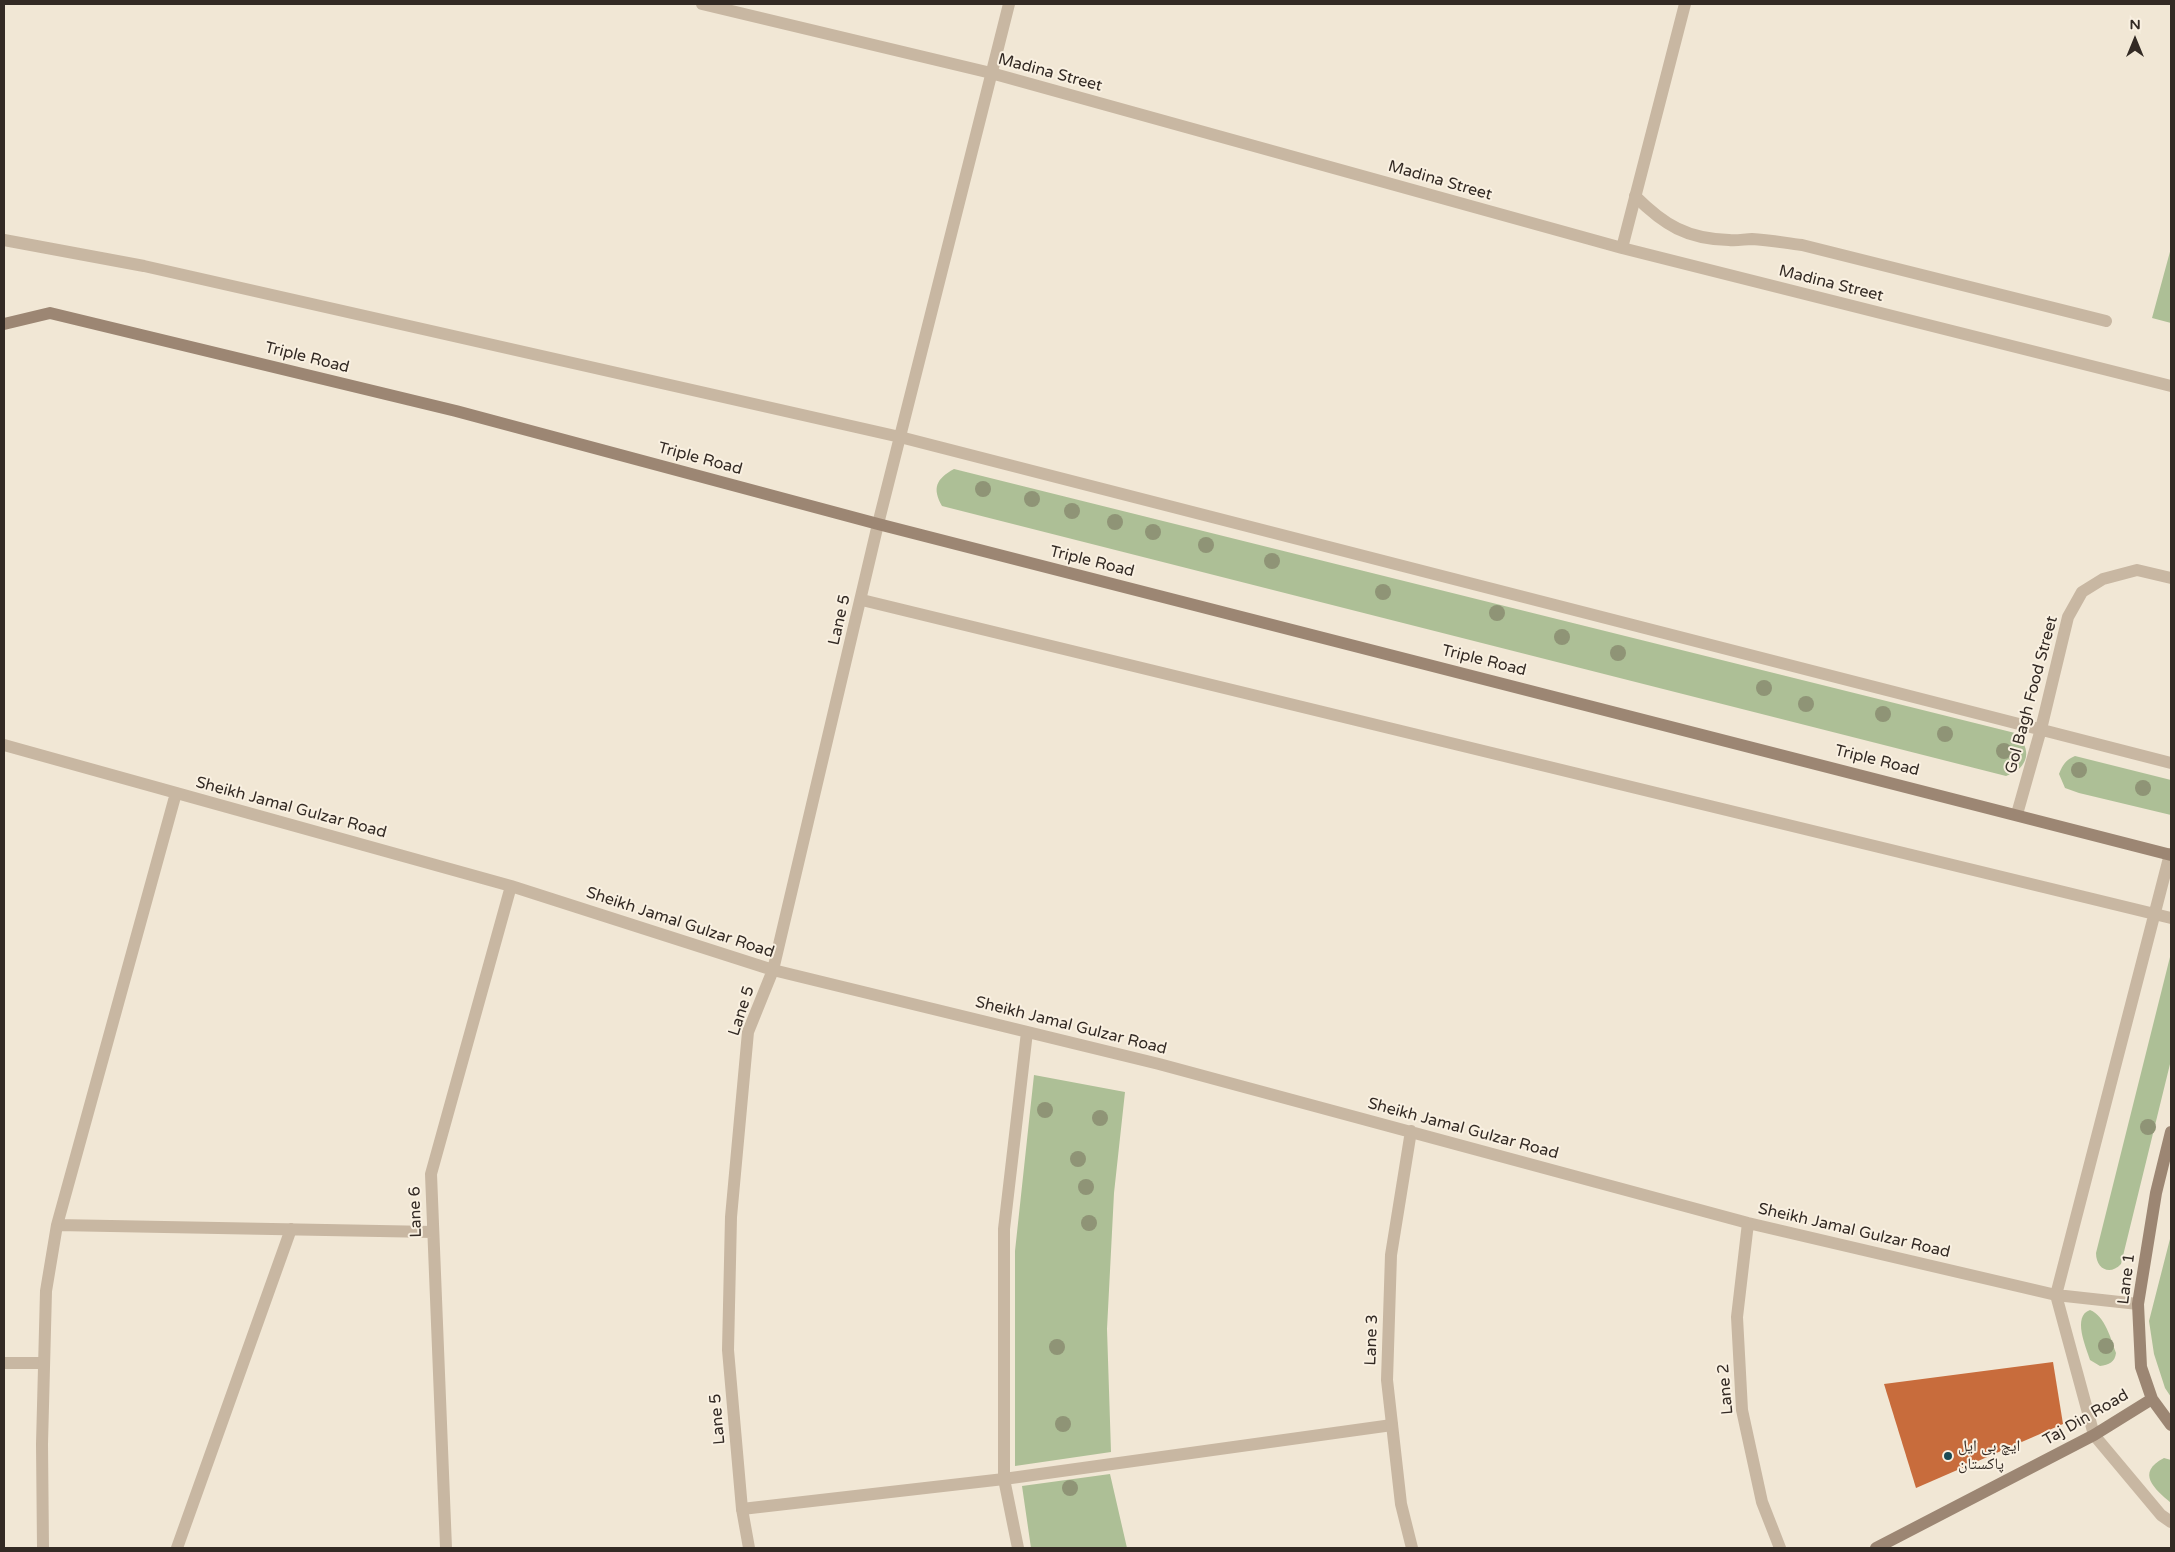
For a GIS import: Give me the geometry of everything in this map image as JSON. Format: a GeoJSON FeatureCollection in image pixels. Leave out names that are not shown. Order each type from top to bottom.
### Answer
{"type":"FeatureCollection","features":[{"type":"Feature","properties":{"kind":"main road","name":"Triple Road"},"geometry":{"type":"LineString","coordinates":[[4,324],[50,313],[456,411],[878,524],[2171,854]]}},
{"type":"Feature","properties":{"kind":"main road","name":"Lane 1"},"geometry":{"type":"LineString","coordinates":[[2171,1132],[2156,1193],[2138,1304],[2142,1366],[2152,1399],[2171,1425]]}},
{"type":"Feature","properties":{"kind":"main road","name":"Taj Din Road"},"geometry":{"type":"LineString","coordinates":[[1876,1548],[2094,1435],[2152,1399]]}},
{"type":"Feature","properties":{"kind":"street","name":"Madina Street"},"geometry":{"type":"LineString","coordinates":[[702,4],[991,73],[1622,248],[2171,386]]}},
{"type":"Feature","properties":{"kind":"street","name":"Lane 5"},"geometry":{"type":"LineString","coordinates":[[749,1548],[742,1509],[728,1350],[731,1217],[748,1032],[773,970],[862,600],[878,524],[1009,4]]}},
{"type":"Feature","properties":{"kind":"street"},"geometry":{"type":"LineString","coordinates":[[1622,248],[1685,4]]}},
{"type":"Feature","properties":{"kind":"street"},"geometry":{"type":"LineString","coordinates":[[1635,196],[1656,216],[1669,225],[1691,234],[1729,240],[1752,239],[1802,245],[2106,321]]}},
{"type":"Feature","properties":{"kind":"street"},"geometry":{"type":"LineString","coordinates":[[4,240],[144,266],[900,438],[2041,729],[2171,764]]}},
{"type":"Feature","properties":{"kind":"street","name":"Gol Bagh Food Street"},"geometry":{"type":"LineString","coordinates":[[2017,814],[2041,729],[2068,617],[2082,592],[2103,579],[2137,570],[2171,578]]}},
{"type":"Feature","properties":{"kind":"street"},"geometry":{"type":"LineString","coordinates":[[862,600],[2171,918]]}},
{"type":"Feature","properties":{"kind":"street","name":"Sheikh Jamal Gulzar Road"},"geometry":{"type":"LineString","coordinates":[[4,745],[511,886],[773,970],[1159,1064],[1748,1223],[2056,1295],[2138,1304]]}},
{"type":"Feature","properties":{"kind":"street"},"geometry":{"type":"LineString","coordinates":[[43,1548],[46,1291],[57,1225],[176,793]]}},
{"type":"Feature","properties":{"kind":"street"},"geometry":{"type":"LineString","coordinates":[[2171,854],[2056,1295],[2094,1435],[2161,1515],[2171,1522]]}},
{"type":"Feature","properties":{"kind":"street","name":"Lane 6"},"geometry":{"type":"LineString","coordinates":[[446,1548],[431,1174],[511,886]]}},
{"type":"Feature","properties":{"kind":"street"},"geometry":{"type":"LineString","coordinates":[[1018,1548],[1004,1479],[1004,1229],[1027,1032]]}},
{"type":"Feature","properties":{"kind":"street","name":"Lane 3"},"geometry":{"type":"LineString","coordinates":[[1411,1131],[1391,1255],[1387,1380],[1401,1504],[1412,1548]]}},
{"type":"Feature","properties":{"kind":"street","name":"Lane 2"},"geometry":{"type":"LineString","coordinates":[[1748,1223],[1737,1316],[1742,1410],[1762,1502],[1780,1548]]}},
{"type":"Feature","properties":{"kind":"street"},"geometry":{"type":"LineString","coordinates":[[57,1225],[433,1232]]}},
{"type":"Feature","properties":{"kind":"street"},"geometry":{"type":"LineString","coordinates":[[177,1548],[291,1229]]}},
{"type":"Feature","properties":{"kind":"street"},"geometry":{"type":"LineString","coordinates":[[4,1362],[44,1362]]}},
{"type":"Feature","properties":{"kind":"street"},"geometry":{"type":"LineString","coordinates":[[742,1509],[1004,1479],[1392,1425]]}},
{"type":"Feature","properties":{"kind":"green space"},"geometry":{"type":"Polygon","coordinates":[[[2171,248],[2171,323],[2152,318],[2171,248]]]}},
{"type":"Feature","properties":{"kind":"green space"},"geometry":{"type":"Polygon","coordinates":[[[954,469],[2015,733],[2024,745],[2026,758],[2020,768],[2006,776],[942,506],[937,494],[937,484],[943,476],[954,469]]]}},
{"type":"Feature","properties":{"kind":"green space"},"geometry":{"type":"Polygon","coordinates":[[[2075,756],[2171,780],[2171,815],[2065,788],[2059,774],[2065,763],[2075,756]]]}},
{"type":"Feature","properties":{"kind":"green space"},"geometry":{"type":"Polygon","coordinates":[[[2171,953],[2171,1060],[2121,1264],[2117,1268],[2108,1270],[2101,1267],[2098,1263],[2096,1253],[2171,953]]]}},
{"type":"Feature","properties":{"kind":"green space"},"geometry":{"type":"Polygon","coordinates":[[[1034,1075],[1125,1092],[1114,1193],[1107,1329],[1111,1452],[1015,1466],[1015,1251],[1034,1075]]]}},
{"type":"Feature","properties":{"kind":"green space"},"geometry":{"type":"Polygon","coordinates":[[[2171,1235],[2171,1397],[2165,1388],[2154,1354],[2149,1321],[2171,1235]]]}},
{"type":"Feature","properties":{"kind":"green space"},"geometry":{"type":"Polygon","coordinates":[[[2090,1310],[2100,1317],[2104,1323],[2116,1353],[2113,1361],[2106,1365],[2100,1366],[2090,1360],[2083,1340],[2082,1319],[2085,1313],[2090,1310]]]}},
{"type":"Feature","properties":{"kind":"green space"},"geometry":{"type":"Polygon","coordinates":[[[2164,1458],[2171,1460],[2171,1503],[2154,1487],[2149,1475],[2155,1464],[2164,1458]]]}},
{"type":"Feature","properties":{"kind":"green space"},"geometry":{"type":"Polygon","coordinates":[[[1110,1474],[1127,1548],[1031,1548],[1022,1486],[1110,1474]]]}},
{"type":"Feature","properties":{"kind":"building","name":"ایچ بی ایل پاکستان"},"geometry":{"type":"Polygon","coordinates":[[[2053,1362],[2063,1424],[1916,1488],[1884,1384],[2053,1362]]]}},
{"type":"Feature","properties":{"kind":"place","name":"ایچ بی ایل پاکستان"},"geometry":{"type":"Point","coordinates":[1948,1456]}}]}
